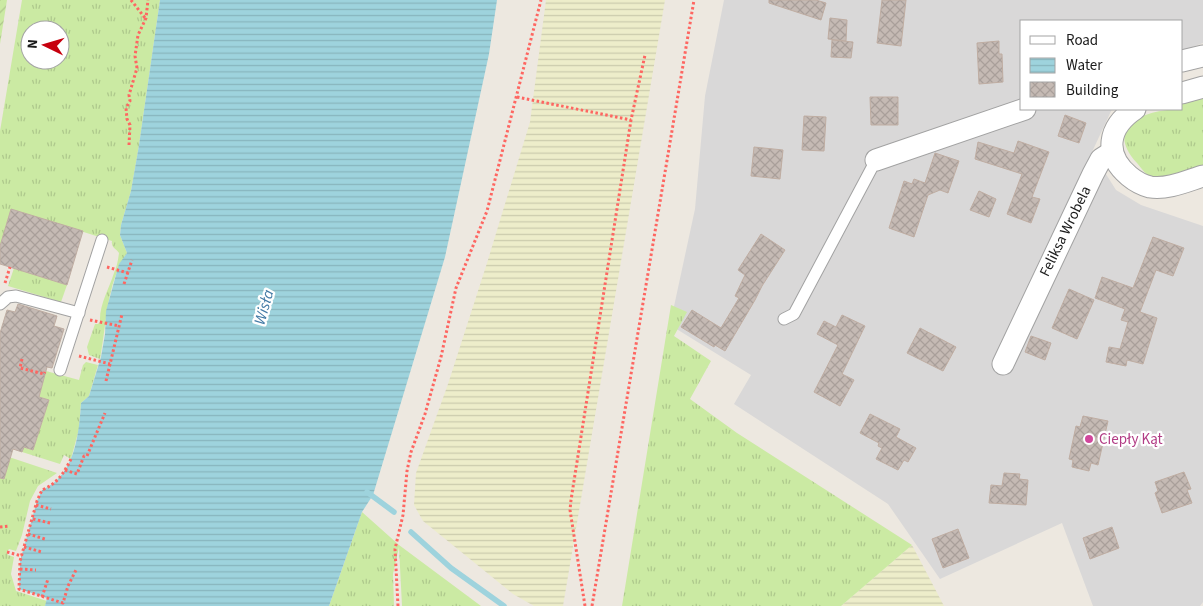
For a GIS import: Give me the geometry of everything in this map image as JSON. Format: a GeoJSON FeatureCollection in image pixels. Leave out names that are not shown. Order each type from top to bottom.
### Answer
{"type":"FeatureCollection","features":[{"type":"Feature","properties":{"kind":"street"},"geometry":{"type":"LineString","coordinates":[[1183,61],[1203,56]]}},
{"type":"Feature","properties":{"kind":"street"},"geometry":{"type":"LineString","coordinates":[[1183,92],[1203,87]]}},
{"type":"Feature","properties":{"kind":"street"},"geometry":{"type":"LineString","coordinates":[[876,160],[1022,110]]}},
{"type":"Feature","properties":{"kind":"street"},"geometry":{"type":"LineString","coordinates":[[1135,110],[1118,124],[1113,138],[1112,152],[1120,169],[1132,179],[1149,187],[1168,186],[1203,176]]}},
{"type":"Feature","properties":{"kind":"street","name":"Feliksa Wrobela"},"geometry":{"type":"LineString","coordinates":[[1003,364],[1093,174],[1101,159],[1112,152]]}},
{"type":"Feature","properties":{"kind":"lane"},"geometry":{"type":"LineString","coordinates":[[784,319],[794,314],[876,160]]}},
{"type":"Feature","properties":{"kind":"lane"},"geometry":{"type":"LineString","coordinates":[[60,370],[102,240]]}},
{"type":"Feature","properties":{"kind":"lane"},"geometry":{"type":"LineString","coordinates":[[0,304],[8,297],[16,296],[79,313]]}},
{"type":"Feature","properties":{"kind":"path"},"geometry":{"type":"LineString","coordinates":[[131,0],[146,18]]}},
{"type":"Feature","properties":{"kind":"path"},"geometry":{"type":"LineString","coordinates":[[129,145],[131,136],[126,108],[130,101],[129,95],[137,68],[135,56],[138,35],[146,18],[148,0]]}},
{"type":"Feature","properties":{"kind":"path"},"geometry":{"type":"LineString","coordinates":[[398,606],[395,578],[395,549],[403,515],[406,471],[441,357],[456,288],[487,211],[542,0]]}},
{"type":"Feature","properties":{"kind":"path"},"geometry":{"type":"LineString","coordinates":[[592,606],[694,0]]}},
{"type":"Feature","properties":{"kind":"path"},"geometry":{"type":"LineString","coordinates":[[586,606],[572,520],[571,500],[631,120],[645,55]]}},
{"type":"Feature","properties":{"kind":"path"},"geometry":{"type":"LineString","coordinates":[[517,97],[631,120]]}},
{"type":"Feature","properties":{"kind":"path"},"geometry":{"type":"LineString","coordinates":[[124,284],[132,260]]}},
{"type":"Feature","properties":{"kind":"path"},"geometry":{"type":"LineString","coordinates":[[117,270],[128,273]]}},
{"type":"Feature","properties":{"kind":"path"},"geometry":{"type":"LineString","coordinates":[[106,380],[122,314]]}},
{"type":"Feature","properties":{"kind":"path"},"geometry":{"type":"LineString","coordinates":[[105,323],[119,326]]}},
{"type":"Feature","properties":{"kind":"path"},"geometry":{"type":"LineString","coordinates":[[66,352],[110,364]]}},
{"type":"Feature","properties":{"kind":"path"},"geometry":{"type":"LineString","coordinates":[[22,359],[20,368],[44,374]]}},
{"type":"Feature","properties":{"kind":"path"},"geometry":{"type":"LineString","coordinates":[[65,470],[77,474],[84,456],[87,456],[105,413]]}},
{"type":"Feature","properties":{"kind":"path"},"geometry":{"type":"LineString","coordinates":[[71,459],[65,470],[51,486],[42,490],[24,547],[19,589],[63,603],[68,586],[76,570]]}},
{"type":"Feature","properties":{"kind":"path"},"geometry":{"type":"LineString","coordinates":[[36,505],[51,508]]}},
{"type":"Feature","properties":{"kind":"path"},"geometry":{"type":"LineString","coordinates":[[33,519],[50,523]]}},
{"type":"Feature","properties":{"kind":"path"},"geometry":{"type":"LineString","coordinates":[[0,527],[8,526]]}},
{"type":"Feature","properties":{"kind":"path"},"geometry":{"type":"LineString","coordinates":[[28,534],[45,539]]}},
{"type":"Feature","properties":{"kind":"path"},"geometry":{"type":"LineString","coordinates":[[24,547],[42,552]]}},
{"type":"Feature","properties":{"kind":"path"},"geometry":{"type":"LineString","coordinates":[[7,552],[22,556]]}},
{"type":"Feature","properties":{"kind":"path"},"geometry":{"type":"LineString","coordinates":[[20,569],[36,570]]}},
{"type":"Feature","properties":{"kind":"path"},"geometry":{"type":"LineString","coordinates":[[42,597],[48,579]]}},
{"type":"Feature","properties":{"kind":"shaded area"},"geometry":{"type":"Polygon","coordinates":[[[724,0],[1203,0],[1203,43],[1183,51],[1183,20],[1020,20],[1020,110],[1112,110],[1092,152],[1116,190],[1141,205],[1203,226],[1203,602],[1200,606],[1093,606],[1062,523],[940,579],[888,504],[734,404],[751,375],[670,325],[695,209],[705,96],[724,0]]]}},
{"type":"Feature","properties":{"kind":"green space"},"geometry":{"type":"Polygon","coordinates":[[[0,0],[7,0],[0,44],[0,0]]]}},
{"type":"Feature","properties":{"kind":"green space"},"geometry":{"type":"Polygon","coordinates":[[[22,0],[160,0],[139,145],[131,191],[121,225],[120,235],[127,253],[120,265],[111,291],[100,359],[89,355],[87,347],[95,324],[100,322],[103,303],[116,268],[119,253],[113,247],[112,241],[11,209],[0,246],[0,131],[22,0]]]}},
{"type":"Feature","properties":{"kind":"green space"},"geometry":{"type":"Polygon","coordinates":[[[546,0],[665,0],[563,606],[534,606],[513,594],[423,521],[414,505],[416,473],[448,384],[530,122],[546,0]]]}},
{"type":"Feature","properties":{"kind":"green space"},"geometry":{"type":"Polygon","coordinates":[[[1203,97],[1203,165],[1178,174],[1159,178],[1146,174],[1127,149],[1124,138],[1127,129],[1134,121],[1144,116],[1169,110],[1183,110],[1183,104],[1203,97]]]}},
{"type":"Feature","properties":{"kind":"green space"},"geometry":{"type":"Polygon","coordinates":[[[14,268],[67,285],[61,302],[8,286],[14,268]]]}},
{"type":"Feature","properties":{"kind":"green space"},"geometry":{"type":"Polygon","coordinates":[[[671,305],[687,312],[674,336],[711,361],[690,399],[737,433],[912,545],[841,606],[622,606],[671,305]]]}},
{"type":"Feature","properties":{"kind":"green space"},"geometry":{"type":"Polygon","coordinates":[[[86,362],[98,365],[89,396],[81,403],[79,429],[71,459],[64,455],[60,464],[22,452],[23,447],[33,450],[49,400],[39,397],[46,371],[79,380],[83,365],[86,362]]]}},
{"type":"Feature","properties":{"kind":"green space"},"geometry":{"type":"Polygon","coordinates":[[[0,454],[57,473],[38,486],[30,501],[16,551],[9,549],[7,552],[8,555],[14,557],[11,574],[16,591],[47,601],[45,606],[0,606],[0,454]]]}},
{"type":"Feature","properties":{"kind":"green space"},"geometry":{"type":"Polygon","coordinates":[[[362,512],[399,545],[481,606],[402,606],[399,547],[393,574],[394,606],[329,606],[362,512]]]}},
{"type":"Feature","properties":{"kind":"green space"},"geometry":{"type":"Polygon","coordinates":[[[912,545],[944,606],[841,606],[912,545]]]}},
{"type":"Feature","properties":{"kind":"water","name":"Wisła"},"geometry":{"type":"Polygon","coordinates":[[[160,0],[497,0],[489,54],[445,257],[373,495],[362,512],[329,606],[45,606],[47,598],[19,589],[20,561],[37,501],[42,490],[53,484],[62,475],[73,453],[79,428],[81,403],[89,396],[101,357],[106,311],[119,264],[127,253],[120,235],[121,225],[131,191],[139,145],[160,0]]]}},
{"type":"Feature","properties":{"kind":"building"},"geometry":{"type":"Polygon","coordinates":[[[769,0],[816,0],[826,3],[821,20],[769,3],[769,0]]]}},
{"type":"Feature","properties":{"kind":"building"},"geometry":{"type":"Polygon","coordinates":[[[882,0],[906,0],[901,46],[877,43],[882,0]]]}},
{"type":"Feature","properties":{"kind":"building"},"geometry":{"type":"Polygon","coordinates":[[[830,18],[847,20],[846,41],[828,39],[830,18]]]}},
{"type":"Feature","properties":{"kind":"building"},"geometry":{"type":"Polygon","coordinates":[[[832,40],[853,42],[851,58],[831,57],[832,40]]]}},
{"type":"Feature","properties":{"kind":"building"},"geometry":{"type":"Polygon","coordinates":[[[999,41],[999,54],[1002,54],[1003,82],[979,84],[977,43],[999,41]]]}},
{"type":"Feature","properties":{"kind":"building"},"geometry":{"type":"Polygon","coordinates":[[[870,97],[898,97],[898,125],[871,125],[870,97]]]}},
{"type":"Feature","properties":{"kind":"building"},"geometry":{"type":"Polygon","coordinates":[[[1065,115],[1086,123],[1079,143],[1058,136],[1065,115]]]}},
{"type":"Feature","properties":{"kind":"building"},"geometry":{"type":"Polygon","coordinates":[[[804,116],[826,117],[824,151],[802,150],[804,116]]]}},
{"type":"Feature","properties":{"kind":"building"},"geometry":{"type":"Polygon","coordinates":[[[1018,141],[1049,152],[1032,197],[1040,199],[1031,223],[1007,214],[1022,174],[975,159],[978,142],[1014,153],[1018,141]]]}},
{"type":"Feature","properties":{"kind":"building"},"geometry":{"type":"Polygon","coordinates":[[[754,147],[783,150],[780,179],[751,176],[754,147]]]}},
{"type":"Feature","properties":{"kind":"building"},"geometry":{"type":"Polygon","coordinates":[[[935,153],[959,161],[948,193],[940,190],[928,195],[914,237],[889,228],[904,181],[912,184],[914,179],[925,183],[935,153]]]}},
{"type":"Feature","properties":{"kind":"building"},"geometry":{"type":"Polygon","coordinates":[[[979,191],[996,199],[989,217],[970,210],[979,191]]]}},
{"type":"Feature","properties":{"kind":"building"},"geometry":{"type":"Polygon","coordinates":[[[11,209],[83,231],[67,285],[0,264],[0,246],[11,209]]]}},
{"type":"Feature","properties":{"kind":"building"},"geometry":{"type":"Polygon","coordinates":[[[761,234],[785,250],[725,351],[715,345],[714,347],[681,327],[692,310],[721,328],[739,298],[735,296],[745,275],[738,270],[761,234]]]}},
{"type":"Feature","properties":{"kind":"building"},"geometry":{"type":"Polygon","coordinates":[[[1153,237],[1184,248],[1173,276],[1156,270],[1140,312],[1157,318],[1143,364],[1127,360],[1126,366],[1106,362],[1109,347],[1120,349],[1128,322],[1121,320],[1125,309],[1095,298],[1102,277],[1133,288],[1153,237]]]}},
{"type":"Feature","properties":{"kind":"building"},"geometry":{"type":"Polygon","coordinates":[[[1069,289],[1094,300],[1077,339],[1052,328],[1069,289]]]}},
{"type":"Feature","properties":{"kind":"building"},"geometry":{"type":"Polygon","coordinates":[[[18,304],[57,316],[54,326],[64,329],[52,368],[47,367],[39,397],[49,400],[33,450],[24,447],[22,452],[13,449],[4,479],[0,478],[0,333],[7,310],[15,312],[18,304]]]}},
{"type":"Feature","properties":{"kind":"building"},"geometry":{"type":"Polygon","coordinates":[[[842,315],[865,326],[842,374],[854,380],[840,406],[814,392],[838,345],[817,334],[824,321],[836,327],[842,315]]]}},
{"type":"Feature","properties":{"kind":"building"},"geometry":{"type":"Polygon","coordinates":[[[920,328],[956,347],[943,371],[907,353],[920,328]]]}},
{"type":"Feature","properties":{"kind":"building"},"geometry":{"type":"Polygon","coordinates":[[[1031,336],[1051,343],[1045,360],[1025,352],[1031,336]]]}},
{"type":"Feature","properties":{"kind":"building"},"geometry":{"type":"Polygon","coordinates":[[[870,414],[900,429],[896,437],[916,448],[908,462],[904,460],[898,470],[876,459],[882,448],[878,446],[879,443],[860,433],[870,414]]]}},
{"type":"Feature","properties":{"kind":"building"},"geometry":{"type":"Polygon","coordinates":[[[1083,416],[1108,421],[1098,465],[1091,463],[1089,471],[1072,467],[1073,460],[1069,459],[1076,426],[1080,427],[1083,416]]]}},
{"type":"Feature","properties":{"kind":"building"},"geometry":{"type":"Polygon","coordinates":[[[1184,472],[1191,489],[1187,490],[1192,503],[1162,513],[1155,493],[1158,491],[1155,482],[1184,472]]]}},
{"type":"Feature","properties":{"kind":"building"},"geometry":{"type":"Polygon","coordinates":[[[1004,473],[1020,474],[1019,479],[1028,480],[1026,505],[989,503],[991,485],[1002,486],[1004,473]]]}},
{"type":"Feature","properties":{"kind":"building"},"geometry":{"type":"Polygon","coordinates":[[[1112,527],[1119,548],[1090,559],[1083,538],[1112,527]]]}},
{"type":"Feature","properties":{"kind":"building"},"geometry":{"type":"Polygon","coordinates":[[[958,529],[969,558],[943,568],[932,539],[958,529]]]}},
{"type":"Feature","properties":{"kind":"waterway"},"geometry":{"type":"LineString","coordinates":[[367,492],[394,512]]}},
{"type":"Feature","properties":{"kind":"waterway"},"geometry":{"type":"LineString","coordinates":[[411,532],[451,568],[504,606]]}},
{"type":"Feature","properties":{"kind":"place","name":"Ciepły Kąt"},"geometry":{"type":"Point","coordinates":[1089,439]}}]}
